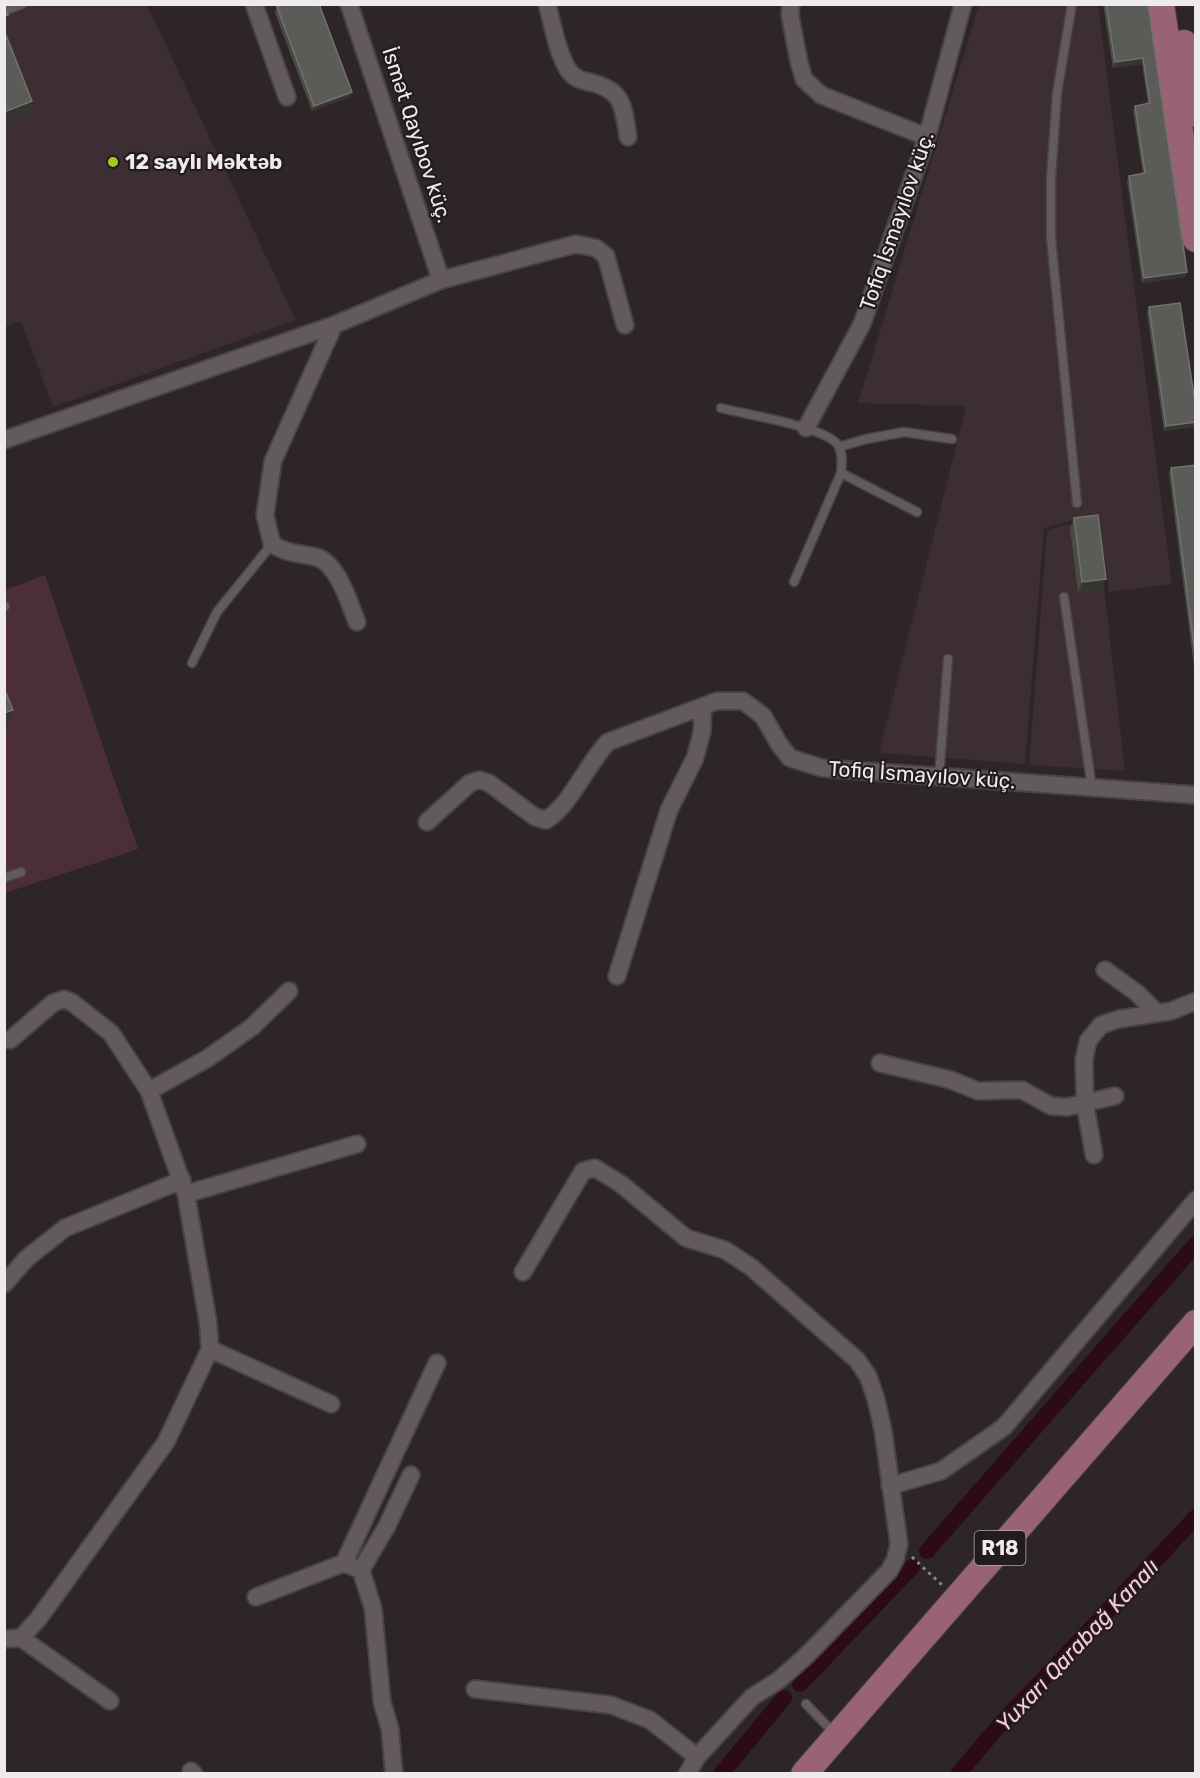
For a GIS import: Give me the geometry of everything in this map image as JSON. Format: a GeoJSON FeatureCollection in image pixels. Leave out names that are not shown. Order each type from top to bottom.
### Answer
{"type":"FeatureCollection","features":[{"type":"Feature","properties":{"kind":"main road"},"geometry":{"type":"LineString","coordinates":[[1161,4],[1196,239]]}},
{"type":"Feature","properties":{"kind":"main road"},"geometry":{"type":"LineString","coordinates":[[1178,4],[1196,114]]}},
{"type":"Feature","properties":{"kind":"main road","name":"R18"},"geometry":{"type":"LineString","coordinates":[[804,1773],[1196,1323]]}},
{"type":"Feature","properties":{"kind":"street"},"geometry":{"type":"LineString","coordinates":[[254,4],[287,97]]}},
{"type":"Feature","properties":{"kind":"street","name":"İsmət Qayıbov küç."},"geometry":{"type":"LineString","coordinates":[[349,4],[441,280]]}},
{"type":"Feature","properties":{"kind":"street"},"geometry":{"type":"LineString","coordinates":[[547,4],[562,57],[570,72],[579,80],[602,85],[615,92],[623,106],[628,137]]}},
{"type":"Feature","properties":{"kind":"street"},"geometry":{"type":"LineString","coordinates":[[791,4],[790,15],[804,79],[821,94],[927,137]]}},
{"type":"Feature","properties":{"kind":"street","name":"Tofiq İsmayılov küç."},"geometry":{"type":"LineString","coordinates":[[806,428],[862,324],[927,137],[963,4]]}},
{"type":"Feature","properties":{"kind":"street"},"geometry":{"type":"LineString","coordinates":[[4,440],[334,325],[441,280],[576,243],[596,248],[606,256],[625,325]]}},
{"type":"Feature","properties":{"kind":"street"},"geometry":{"type":"LineString","coordinates":[[334,325],[273,461],[265,515],[272,544],[283,552],[319,558],[337,574],[357,622]]}},
{"type":"Feature","properties":{"kind":"street","name":"Tofiq İsmayılov küç."},"geometry":{"type":"LineString","coordinates":[[427,822],[470,783],[479,780],[489,783],[536,817],[546,820],[556,814],[597,753],[608,742],[717,701],[743,701],[763,716],[778,744],[790,758],[822,768],[1196,795]]}},
{"type":"Feature","properties":{"kind":"street"},"geometry":{"type":"LineString","coordinates":[[617,976],[669,810],[695,758],[702,732],[703,706]]}},
{"type":"Feature","properties":{"kind":"street"},"geometry":{"type":"LineString","coordinates":[[1105,970],[1137,993],[1157,1013]]}},
{"type":"Feature","properties":{"kind":"street"},"geometry":{"type":"LineString","coordinates":[[149,1091],[208,1058],[252,1027],[289,991]]}},
{"type":"Feature","properties":{"kind":"street"},"geometry":{"type":"LineString","coordinates":[[10,1040],[53,1003],[64,999],[73,1003],[111,1033],[149,1091],[184,1187],[203,1288],[210,1349],[166,1442],[57,1596],[13,1638],[110,1701]]}},
{"type":"Feature","properties":{"kind":"street"},"geometry":{"type":"LineString","coordinates":[[1094,1155],[1085,1104],[1084,1060],[1088,1041],[1101,1025],[1119,1019],[1171,1011],[1196,1001]]}},
{"type":"Feature","properties":{"kind":"street"},"geometry":{"type":"LineString","coordinates":[[880,1063],[951,1080],[978,1091],[1022,1090],[1051,1106],[1066,1107],[1115,1096]]}},
{"type":"Feature","properties":{"kind":"street"},"geometry":{"type":"LineString","coordinates":[[4,1284],[27,1258],[65,1228],[184,1187],[357,1144]]}},
{"type":"Feature","properties":{"kind":"street"},"geometry":{"type":"LineString","coordinates":[[523,1272],[583,1171],[595,1168],[621,1184],[686,1238],[725,1250],[751,1267],[857,1360],[868,1376],[876,1399],[899,1544],[895,1560],[889,1571],[806,1656],[779,1680],[752,1697],[696,1757],[687,1773]]}},
{"type":"Feature","properties":{"kind":"street"},"geometry":{"type":"LineString","coordinates":[[891,1486],[941,1471],[1004,1427],[1196,1200]]}},
{"type":"Feature","properties":{"kind":"street"},"geometry":{"type":"LineString","coordinates":[[210,1349],[331,1404]]}},
{"type":"Feature","properties":{"kind":"street"},"geometry":{"type":"LineString","coordinates":[[344,1563],[436,1363]]}},
{"type":"Feature","properties":{"kind":"street"},"geometry":{"type":"LineString","coordinates":[[394,1773],[390,1729],[382,1702],[373,1608],[362,1570],[387,1526],[411,1475]]}},
{"type":"Feature","properties":{"kind":"street"},"geometry":{"type":"LineString","coordinates":[[256,1598],[344,1563],[362,1570]]}},
{"type":"Feature","properties":{"kind":"street"},"geometry":{"type":"LineString","coordinates":[[475,1689],[611,1705],[650,1720],[696,1757]]}},
{"type":"Feature","properties":{"kind":"lane"},"geometry":{"type":"LineString","coordinates":[[7,10],[22,4]]}},
{"type":"Feature","properties":{"kind":"lane"},"geometry":{"type":"LineString","coordinates":[[1072,4],[1057,93],[1051,238],[1077,503]]}},
{"type":"Feature","properties":{"kind":"lane"},"geometry":{"type":"LineString","coordinates":[[721,408],[806,428],[832,439],[839,447],[842,460],[841,473],[794,582]]}},
{"type":"Feature","properties":{"kind":"lane"},"geometry":{"type":"LineString","coordinates":[[839,447],[904,432],[952,439]]}},
{"type":"Feature","properties":{"kind":"lane"},"geometry":{"type":"LineString","coordinates":[[841,473],[917,512]]}},
{"type":"Feature","properties":{"kind":"lane"},"geometry":{"type":"LineString","coordinates":[[192,663],[217,612],[272,544]]}},
{"type":"Feature","properties":{"kind":"lane"},"geometry":{"type":"LineString","coordinates":[[1064,597],[1092,788]]}},
{"type":"Feature","properties":{"kind":"lane"},"geometry":{"type":"LineString","coordinates":[[939,777],[948,659]]}},
{"type":"Feature","properties":{"kind":"lane"},"geometry":{"type":"LineString","coordinates":[[4,878],[21,872]]}},
{"type":"Feature","properties":{"kind":"lane"},"geometry":{"type":"LineString","coordinates":[[806,1704],[837,1736]]}},
{"type":"Feature","properties":{"kind":"path"},"geometry":{"type":"LineString","coordinates":[[899,1544],[950,1593]]}},
{"type":"Feature","properties":{"kind":"shaded area","name":"12 saylı Məktəb"},"geometry":{"type":"Polygon","coordinates":[[[4,5],[147,5],[296,320],[53,407],[21,321],[5,327],[4,5]]]}},
{"type":"Feature","properties":{"kind":"shaded area"},"geometry":{"type":"Polygon","coordinates":[[[979,5],[1098,5],[1172,584],[1109,592],[1098,514],[1044,528],[1025,764],[879,753],[966,406],[858,403],[979,5]]]}},
{"type":"Feature","properties":{"kind":"shaded area"},"geometry":{"type":"Polygon","coordinates":[[[1096,517],[1125,771],[1029,765],[1047,530],[1096,517]]]}},
{"type":"Feature","properties":{"kind":"shaded area"},"geometry":{"type":"Polygon","coordinates":[[[45,575],[138,849],[5,893],[5,590],[45,575]]]}},
{"type":"Feature","properties":{"kind":"building"},"geometry":{"type":"Polygon","coordinates":[[[284,4],[319,4],[352,92],[314,106],[277,7],[284,4]]]}},
{"type":"Feature","properties":{"kind":"building"},"geometry":{"type":"Polygon","coordinates":[[[1106,4],[1148,4],[1187,272],[1144,278],[1129,176],[1145,173],[1135,106],[1150,103],[1143,58],[1115,62],[1106,4]]]}},
{"type":"Feature","properties":{"kind":"building"},"geometry":{"type":"Polygon","coordinates":[[[4,30],[32,101],[4,112],[4,30]]]}},
{"type":"Feature","properties":{"kind":"building"},"geometry":{"type":"Polygon","coordinates":[[[1180,303],[1196,422],[1166,426],[1149,307],[1180,303]]]}},
{"type":"Feature","properties":{"kind":"building"},"geometry":{"type":"Polygon","coordinates":[[[1196,465],[1196,662],[1171,468],[1196,465]]]}},
{"type":"Feature","properties":{"kind":"building"},"geometry":{"type":"Polygon","coordinates":[[[1098,515],[1106,579],[1082,582],[1074,518],[1098,515]]]}},
{"type":"Feature","properties":{"kind":"building"},"geometry":{"type":"Polygon","coordinates":[[[4,688],[13,710],[4,713],[4,688]]]}},
{"type":"Feature","properties":{"kind":"waterway"},"geometry":{"type":"LineString","coordinates":[[927,1551],[1196,1244]]}},
{"type":"Feature","properties":{"kind":"waterway","name":"Yuxarı Qarabağ Kanalı"},"geometry":{"type":"LineString","coordinates":[[958,1774],[997,1728],[1196,1517]]}},
{"type":"Feature","properties":{"kind":"waterway"},"geometry":{"type":"LineString","coordinates":[[800,1684],[912,1567]]}},
{"type":"Feature","properties":{"kind":"waterway"},"geometry":{"type":"LineString","coordinates":[[721,1774],[784,1698]]}},
{"type":"Feature","properties":{"kind":"place","name":"12 saylı Məktəb"},"geometry":{"type":"Point","coordinates":[113,162]}}]}
